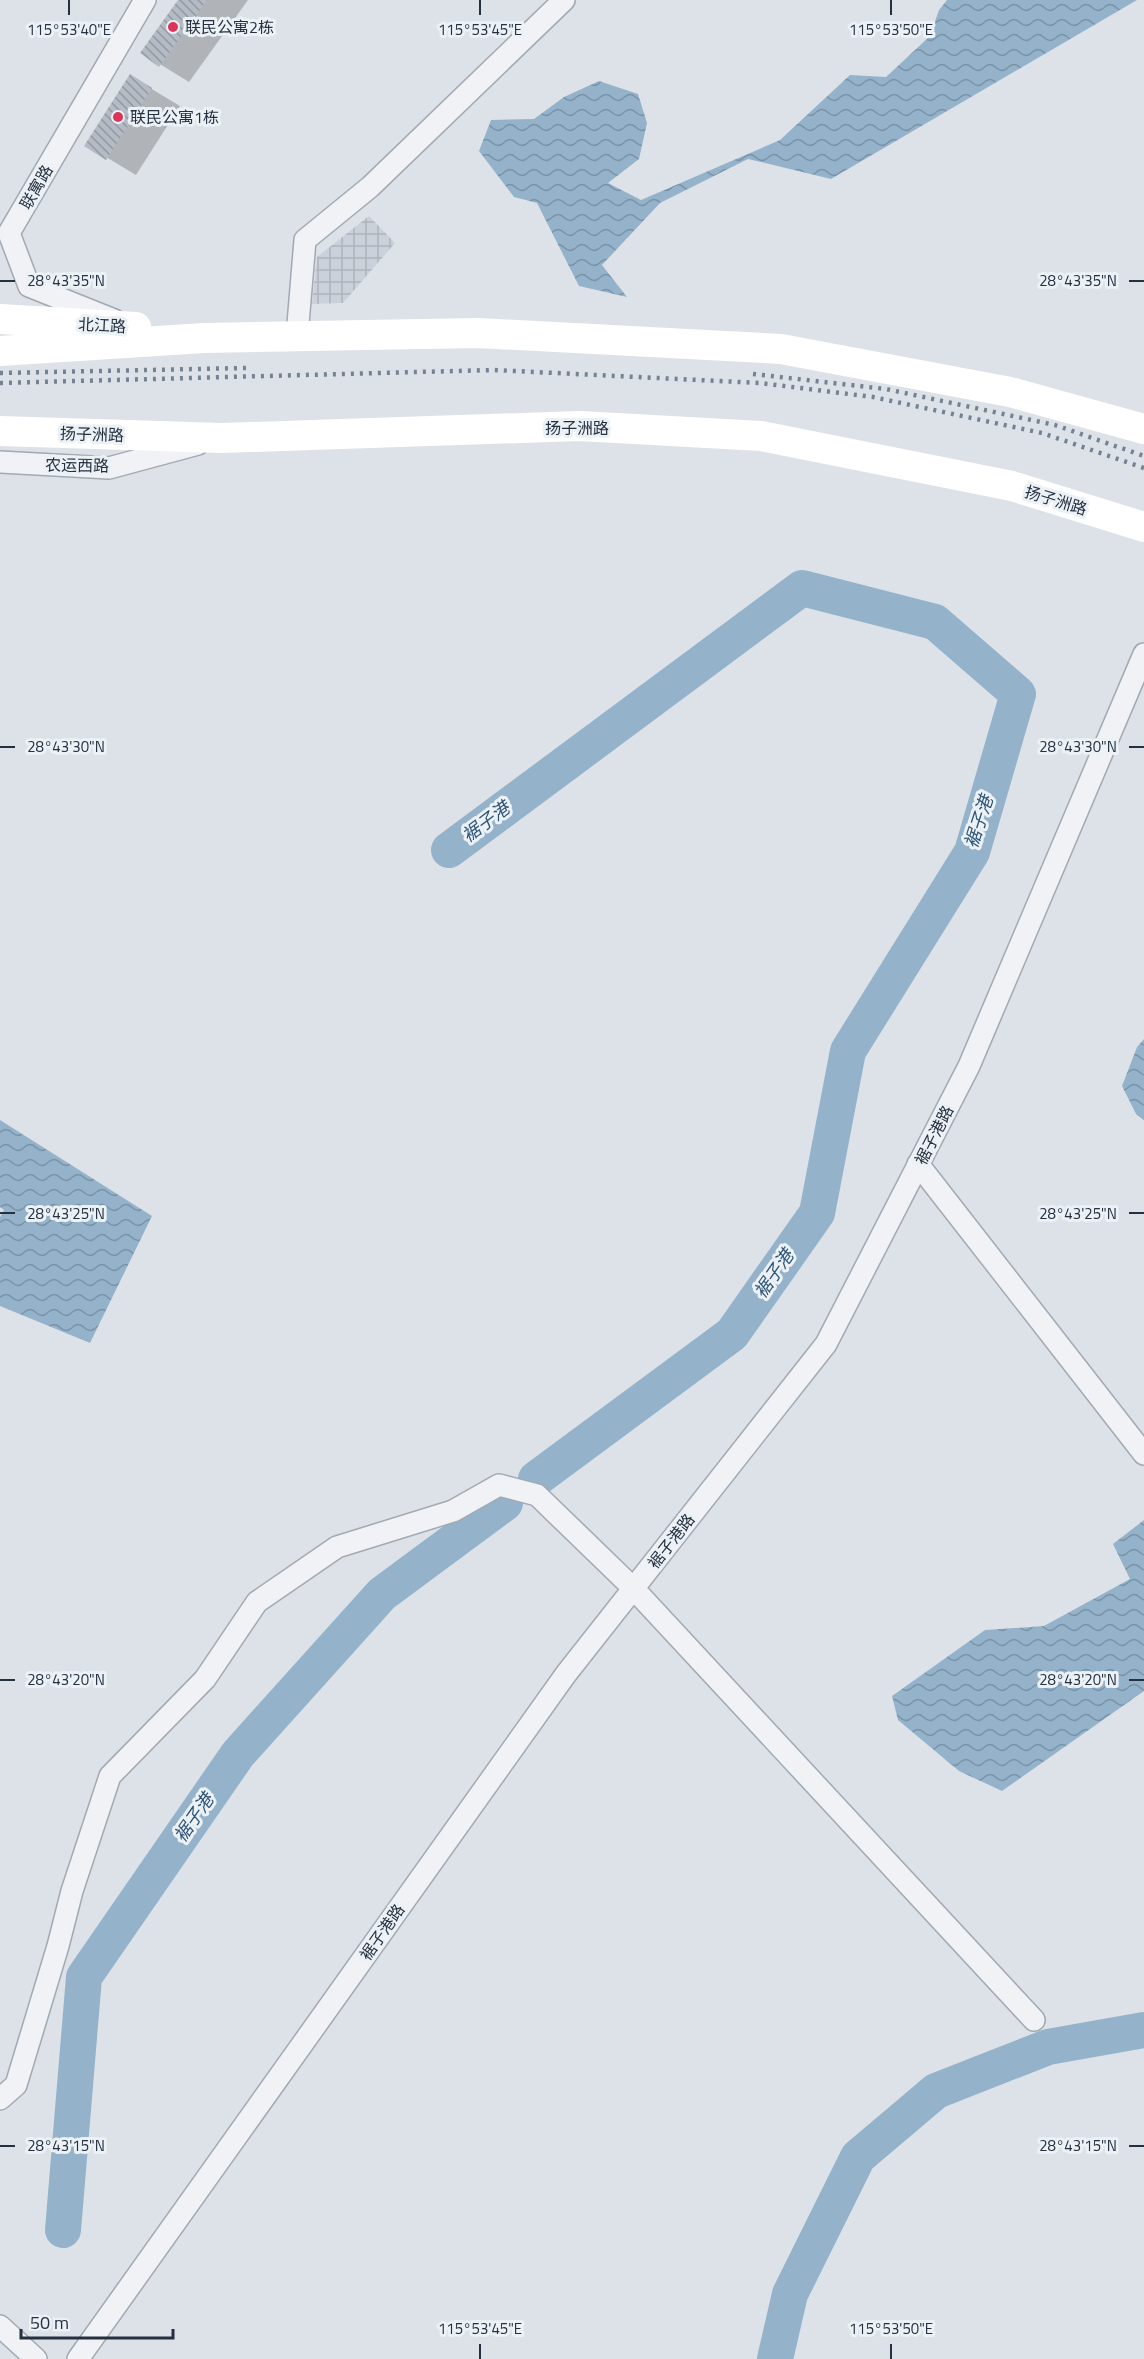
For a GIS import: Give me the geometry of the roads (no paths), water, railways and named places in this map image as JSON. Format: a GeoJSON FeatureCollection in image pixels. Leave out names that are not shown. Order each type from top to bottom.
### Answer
{"type":"FeatureCollection","features":[{"type":"Feature","properties":{"kind":"main road","name":"北江路"},"geometry":{"type":"LineString","coordinates":[[0,319],[128,326],[204,338]]}},
{"type":"Feature","properties":{"kind":"main road"},"geometry":{"type":"LineString","coordinates":[[0,351],[204,338],[477,333],[781,349],[1010,392],[1144,429]]}},
{"type":"Feature","properties":{"kind":"main road","name":"扬子洲路"},"geometry":{"type":"LineString","coordinates":[[0,431],[222,438],[580,426],[761,436],[1012,486],[1144,527]]}},
{"type":"Feature","properties":{"kind":"street","name":"联寓路"},"geometry":{"type":"LineString","coordinates":[[128,326],[29,286],[9,233],[145,0]]}},
{"type":"Feature","properties":{"kind":"street"},"geometry":{"type":"LineString","coordinates":[[297,336],[305,240],[370,187],[564,0]]}},
{"type":"Feature","properties":{"kind":"street","name":"农运西路"},"geometry":{"type":"LineString","coordinates":[[0,462],[109,468],[222,438]]}},
{"type":"Feature","properties":{"kind":"street","name":"裾子港路"},"geometry":{"type":"LineString","coordinates":[[78,2359],[566,1674],[826,1344],[969,1066],[1144,654]]}},
{"type":"Feature","properties":{"kind":"street"},"geometry":{"type":"LineString","coordinates":[[918,1164],[1144,1454]]}},
{"type":"Feature","properties":{"kind":"street"},"geometry":{"type":"LineString","coordinates":[[0,2098],[16,2085],[58,1946],[72,1891],[110,1776],[205,1679],[257,1602],[337,1546],[453,1511],[498,1485],[537,1495],[633,1588],[1034,2019]]}},
{"type":"Feature","properties":{"kind":"street"},"geometry":{"type":"LineString","coordinates":[[0,2326],[36,2359]]}},
{"type":"Feature","properties":{"kind":"water"},"geometry":{"type":"Polygon","coordinates":[[[947,0],[1137,0],[831,179],[748,159],[660,203],[602,265],[627,297],[579,286],[537,203],[514,197],[479,151],[491,120],[534,119],[564,97],[599,81],[638,94],[647,123],[639,159],[608,183],[641,200],[780,140],[850,75],[886,77],[930,36],[939,10],[947,0]]]}},
{"type":"Feature","properties":{"kind":"water"},"geometry":{"type":"Polygon","coordinates":[[[1144,1039],[1144,1120],[1136,1114],[1122,1086],[1137,1047],[1144,1039]]]}},
{"type":"Feature","properties":{"kind":"water"},"geometry":{"type":"Polygon","coordinates":[[[0,1120],[152,1216],[90,1343],[0,1306],[0,1217],[4,1210],[0,1207],[0,1120]]]}},
{"type":"Feature","properties":{"kind":"water"},"geometry":{"type":"Polygon","coordinates":[[[1144,1520],[1144,1691],[1002,1791],[959,1771],[898,1720],[892,1696],[985,1630],[1044,1626],[1130,1579],[1113,1544],[1144,1520]]]}},
{"type":"Feature","properties":{"kind":"waterway","name":"裾子港"},"geometry":{"type":"LineString","coordinates":[[449,850],[802,588],[935,622],[1018,694],[972,852],[848,1051],[817,1213],[732,1334],[536,1479]]}},
{"type":"Feature","properties":{"kind":"waterway","name":"裾子港"},"geometry":{"type":"LineString","coordinates":[[63,2230],[84,1977],[238,1754],[382,1594],[505,1503]]}},
{"type":"Feature","properties":{"kind":"waterway"},"geometry":{"type":"LineString","coordinates":[[775,2359],[790,2294],[858,2157],[936,2091],[1048,2047],[1144,2030]]}},
{"type":"Feature","properties":{"kind":"railway"},"geometry":{"type":"LineString","coordinates":[[0,373],[246,368]]}},
{"type":"Feature","properties":{"kind":"railway"},"geometry":{"type":"LineString","coordinates":[[0,383],[494,370],[760,383],[873,397],[1042,433],[1144,468]]}},
{"type":"Feature","properties":{"kind":"railway"},"geometry":{"type":"LineString","coordinates":[[753,374],[886,389],[1055,425],[1144,456]]}},
{"type":"Feature","properties":{"kind":"place","name":"联民公寓2栋"},"geometry":{"type":"Point","coordinates":[173,27]}},
{"type":"Feature","properties":{"kind":"place","name":"联民公寓1栋"},"geometry":{"type":"Point","coordinates":[118,117]}}]}
